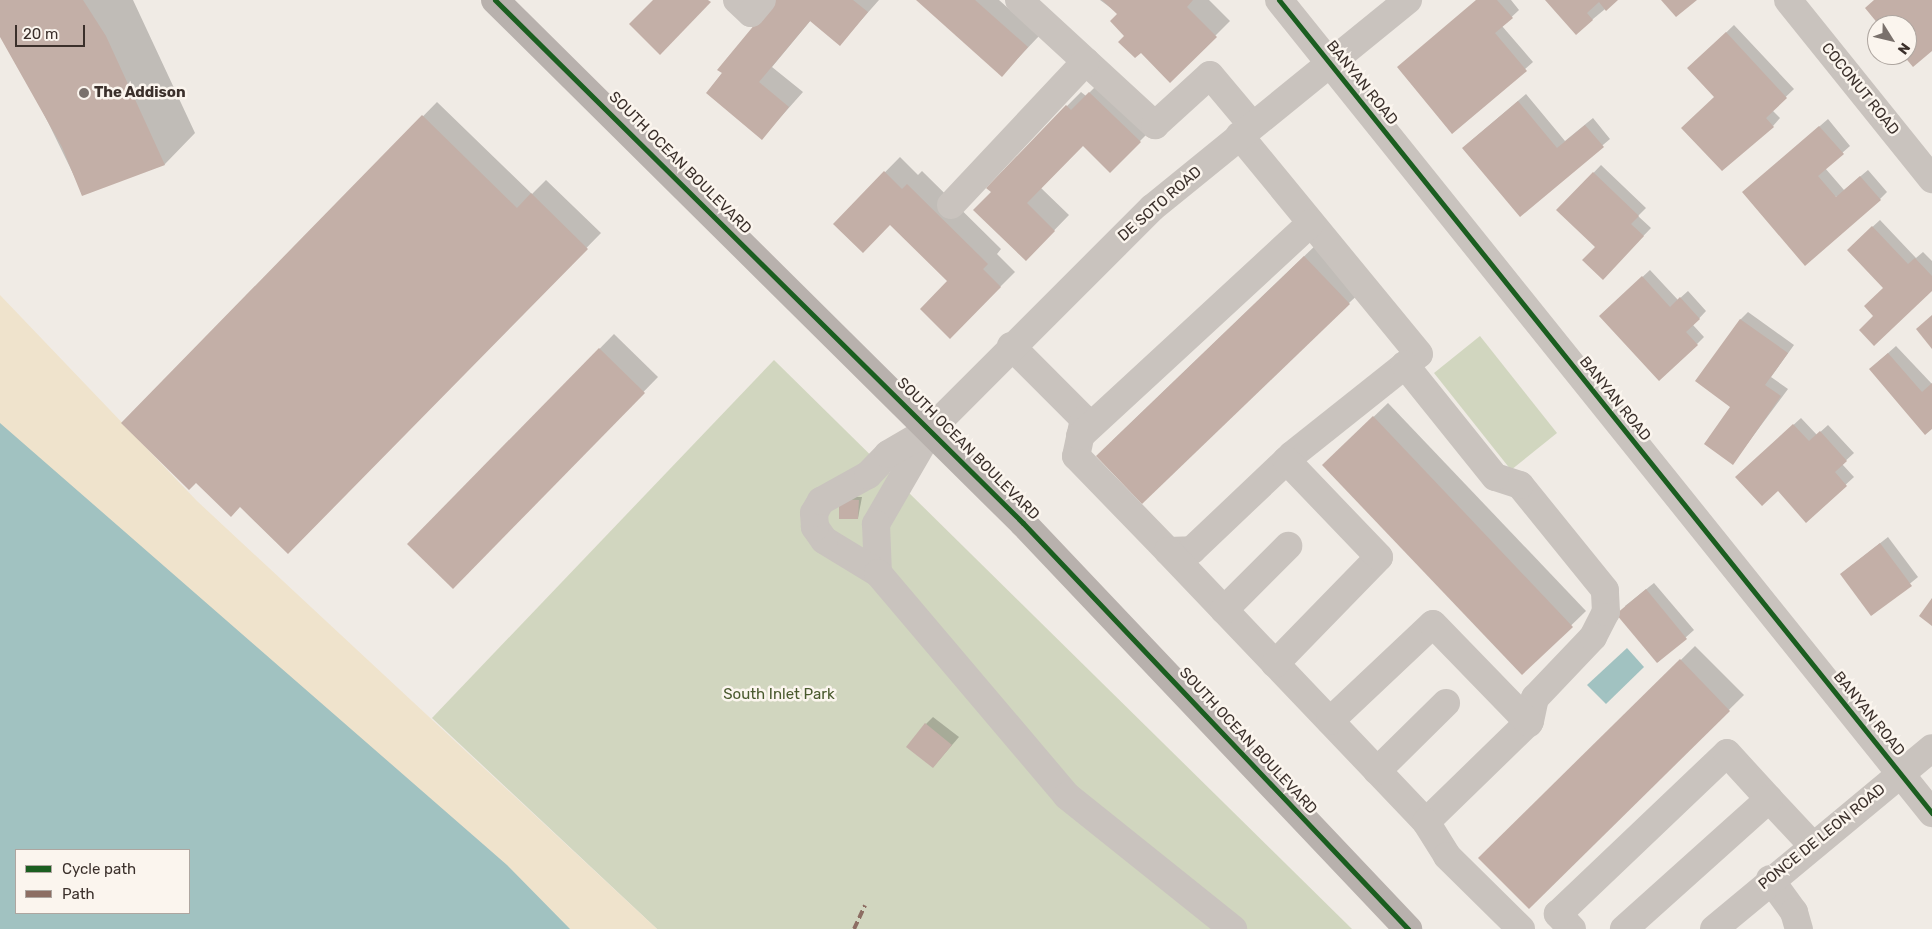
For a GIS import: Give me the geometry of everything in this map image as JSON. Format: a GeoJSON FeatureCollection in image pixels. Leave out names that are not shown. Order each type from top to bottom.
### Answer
{"type":"FeatureCollection","features":[{"type":"Feature","properties":{"kind":"main road","name":"SOUTH OCEAN BOULEVARD"},"geometry":{"type":"LineString","coordinates":[[495,0],[931,429],[1408,929]]}},
{"type":"Feature","properties":{"kind":"street"},"geometry":{"type":"LineString","coordinates":[[737,0],[751,13],[762,0]]}},
{"type":"Feature","properties":{"kind":"street"},"geometry":{"type":"LineString","coordinates":[[1019,0],[1155,126],[1210,75],[1311,223],[1419,354],[1286,460],[1192,550],[1168,551]]}},
{"type":"Feature","properties":{"kind":"street","name":"BANYAN ROAD"},"geometry":{"type":"LineString","coordinates":[[1279,0],[1932,813]]}},
{"type":"Feature","properties":{"kind":"street","name":"DE SOTO ROAD"},"geometry":{"type":"LineString","coordinates":[[931,429],[1011,346],[1132,226],[1246,130],[1408,0]]}},
{"type":"Feature","properties":{"kind":"street","name":"COCONUT ROAD"},"geometry":{"type":"LineString","coordinates":[[1788,0],[1932,179]]}},
{"type":"Feature","properties":{"kind":"street"},"geometry":{"type":"LineString","coordinates":[[950,204],[1086,61]]}},
{"type":"Feature","properties":{"kind":"street"},"geometry":{"type":"LineString","coordinates":[[1080,436],[1311,223]]}},
{"type":"Feature","properties":{"kind":"street"},"geometry":{"type":"LineString","coordinates":[[1011,346],[1084,419],[1076,456],[1426,822],[1447,856],[1521,929]]}},
{"type":"Feature","properties":{"kind":"street"},"geometry":{"type":"LineString","coordinates":[[1405,366],[1495,477],[1520,485],[1605,590],[1606,612],[1593,637],[1535,698],[1529,723],[1426,822]]}},
{"type":"Feature","properties":{"kind":"street"},"geometry":{"type":"LineString","coordinates":[[878,573],[876,524],[931,429]]}},
{"type":"Feature","properties":{"kind":"street"},"geometry":{"type":"LineString","coordinates":[[931,429],[888,454],[860,480],[821,501],[814,513],[815,527],[824,540],[878,573],[1067,796],[1233,929]]}},
{"type":"Feature","properties":{"kind":"street"},"geometry":{"type":"LineString","coordinates":[[1275,664],[1379,557],[1286,460]]}},
{"type":"Feature","properties":{"kind":"street"},"geometry":{"type":"LineString","coordinates":[[1224,610],[1288,546]]}},
{"type":"Feature","properties":{"kind":"street"},"geometry":{"type":"LineString","coordinates":[[1330,721],[1433,624],[1529,723]]}},
{"type":"Feature","properties":{"kind":"street"},"geometry":{"type":"LineString","coordinates":[[1377,771],[1446,703]]}},
{"type":"Feature","properties":{"kind":"street","name":"PONCE DE LEON ROAD"},"geometry":{"type":"LineString","coordinates":[[1714,929],[1770,878],[1932,748]]}},
{"type":"Feature","properties":{"kind":"street"},"geometry":{"type":"LineString","coordinates":[[1572,929],[1558,914],[1727,753],[1812,845]]}},
{"type":"Feature","properties":{"kind":"street"},"geometry":{"type":"LineString","coordinates":[[1624,929],[1769,799]]}},
{"type":"Feature","properties":{"kind":"street"},"geometry":{"type":"LineString","coordinates":[[1770,878],[1794,912],[1799,929]]}},
{"type":"Feature","properties":{"kind":"green space"},"geometry":{"type":"Polygon","coordinates":[[[1480,336],[1557,433],[1511,470],[1434,373],[1480,336]]]}},
{"type":"Feature","properties":{"kind":"green space","name":"South Inlet Park"},"geometry":{"type":"Polygon","coordinates":[[[774,360],[1352,929],[657,929],[432,718],[774,360]]]}},
{"type":"Feature","properties":{"kind":"sand"},"geometry":{"type":"Polygon","coordinates":[[[0,295],[197,501],[657,929],[0,929],[0,295]]]}},
{"type":"Feature","properties":{"kind":"water"},"geometry":{"type":"Polygon","coordinates":[[[0,423],[507,865],[570,929],[0,929],[0,423]]]}},
{"type":"Feature","properties":{"kind":"water"},"geometry":{"type":"Polygon","coordinates":[[[1627,648],[1644,667],[1606,704],[1587,685],[1627,648]]]}},
{"type":"Feature","properties":{"kind":"building","name":"The Addison"},"geometry":{"type":"Polygon","coordinates":[[[0,0],[83,0],[106,36],[165,165],[82,196],[62,147],[0,37],[0,0]]]}},
{"type":"Feature","properties":{"kind":"building"},"geometry":{"type":"Polygon","coordinates":[[[653,0],[708,0],[711,2],[660,55],[629,24],[653,0]]]}},
{"type":"Feature","properties":{"kind":"building"},"geometry":{"type":"Polygon","coordinates":[[[775,0],[853,0],[868,12],[840,46],[810,21],[759,82],[789,107],[762,140],[706,93],[722,73],[717,70],[775,0]]]}},
{"type":"Feature","properties":{"kind":"building"},"geometry":{"type":"Polygon","coordinates":[[[916,0],[975,0],[1028,47],[1002,77],[916,0]]]}},
{"type":"Feature","properties":{"kind":"building"},"geometry":{"type":"Polygon","coordinates":[[[1102,0],[1193,0],[1187,7],[1217,37],[1170,83],[1141,53],[1135,58],[1118,42],[1124,36],[1110,21],[1117,14],[1102,0]]]}},
{"type":"Feature","properties":{"kind":"building"},"geometry":{"type":"Polygon","coordinates":[[[1476,0],[1497,0],[1513,18],[1495,33],[1527,71],[1452,134],[1397,67],[1476,0]]]}},
{"type":"Feature","properties":{"kind":"building"},"geometry":{"type":"Polygon","coordinates":[[[1545,0],[1618,0],[1606,11],[1599,2],[1587,13],[1593,20],[1576,35],[1545,0]]]}},
{"type":"Feature","properties":{"kind":"building"},"geometry":{"type":"Polygon","coordinates":[[[1661,0],[1697,0],[1676,17],[1661,0]]]}},
{"type":"Feature","properties":{"kind":"building"},"geometry":{"type":"Polygon","coordinates":[[[1874,0],[1932,0],[1932,51],[1917,64],[1917,15],[1871,15],[1865,8],[1874,0]]]}},
{"type":"Feature","properties":{"kind":"building"},"geometry":{"type":"Polygon","coordinates":[[[1726,32],[1787,98],[1766,118],[1774,127],[1722,171],[1681,128],[1714,97],[1687,68],[1726,32]]]}},
{"type":"Feature","properties":{"kind":"building"},"geometry":{"type":"Polygon","coordinates":[[[1089,92],[1141,142],[1110,173],[1083,146],[1027,203],[1055,231],[1026,261],[973,210],[991,192],[986,188],[1066,105],[1071,110],[1089,92]]]}},
{"type":"Feature","properties":{"kind":"building"},"geometry":{"type":"Polygon","coordinates":[[[1518,101],[1557,148],[1585,125],[1604,147],[1520,217],[1462,148],[1518,101]]]}},
{"type":"Feature","properties":{"kind":"building"},"geometry":{"type":"Polygon","coordinates":[[[422,115],[517,208],[531,193],[588,249],[288,554],[240,507],[231,517],[196,483],[189,490],[121,423],[422,115]]]}},
{"type":"Feature","properties":{"kind":"building"},"geometry":{"type":"Polygon","coordinates":[[[1819,126],[1844,154],[1818,176],[1836,197],[1860,176],[1881,200],[1805,266],[1742,192],[1819,126]]]}},
{"type":"Feature","properties":{"kind":"building"},"geometry":{"type":"Polygon","coordinates":[[[884,171],[902,189],[907,184],[988,264],[983,269],[1001,287],[950,339],[920,309],[947,281],[890,225],[863,253],[833,224],[884,171]]]}},
{"type":"Feature","properties":{"kind":"building"},"geometry":{"type":"Polygon","coordinates":[[[1593,172],[1639,216],[1631,224],[1644,236],[1603,280],[1582,260],[1595,247],[1556,210],[1593,172]]]}},
{"type":"Feature","properties":{"kind":"building"},"geometry":{"type":"Polygon","coordinates":[[[1872,226],[1908,264],[1915,258],[1932,276],[1932,291],[1874,346],[1859,330],[1873,316],[1864,306],[1883,288],[1847,250],[1872,226]]]}},
{"type":"Feature","properties":{"kind":"building"},"geometry":{"type":"Polygon","coordinates":[[[1304,256],[1350,304],[1142,504],[1096,456],[1304,256]]]}},
{"type":"Feature","properties":{"kind":"building"},"geometry":{"type":"Polygon","coordinates":[[[1642,276],[1670,307],[1680,297],[1700,319],[1686,332],[1698,345],[1659,381],[1599,316],[1642,276]]]}},
{"type":"Feature","properties":{"kind":"building"},"geometry":{"type":"Polygon","coordinates":[[[1932,315],[1932,349],[1916,329],[1932,315]]]}},
{"type":"Feature","properties":{"kind":"building"},"geometry":{"type":"Polygon","coordinates":[[[1740,319],[1788,353],[1765,385],[1781,396],[1733,465],[1704,444],[1730,407],[1695,381],[1740,319]]]}},
{"type":"Feature","properties":{"kind":"building"},"geometry":{"type":"Polygon","coordinates":[[[599,348],[645,393],[453,589],[407,544],[599,348]]]}},
{"type":"Feature","properties":{"kind":"building"},"geometry":{"type":"Polygon","coordinates":[[[1888,353],[1922,392],[1932,383],[1932,429],[1925,435],[1869,369],[1888,353]]]}},
{"type":"Feature","properties":{"kind":"building"},"geometry":{"type":"Polygon","coordinates":[[[1373,416],[1573,627],[1522,675],[1322,465],[1373,416]]]}},
{"type":"Feature","properties":{"kind":"building"},"geometry":{"type":"Polygon","coordinates":[[[1793,424],[1809,441],[1820,431],[1847,461],[1835,472],[1847,486],[1806,523],[1778,491],[1762,506],[1735,477],[1793,424]]]}},
{"type":"Feature","properties":{"kind":"building"},"geometry":{"type":"Polygon","coordinates":[[[839,499],[859,500],[858,519],[839,519],[839,499]]]}},
{"type":"Feature","properties":{"kind":"building"},"geometry":{"type":"Polygon","coordinates":[[[1880,543],[1912,586],[1871,616],[1840,574],[1880,543]]]}},
{"type":"Feature","properties":{"kind":"building"},"geometry":{"type":"Polygon","coordinates":[[[1646,589],[1687,639],[1657,663],[1616,614],[1646,589]]]}},
{"type":"Feature","properties":{"kind":"building"},"geometry":{"type":"Polygon","coordinates":[[[1932,598],[1932,626],[1919,616],[1932,598]]]}},
{"type":"Feature","properties":{"kind":"building"},"geometry":{"type":"Polygon","coordinates":[[[1680,659],[1730,711],[1529,909],[1478,858],[1680,659]]]}},
{"type":"Feature","properties":{"kind":"building"},"geometry":{"type":"Polygon","coordinates":[[[925,723],[952,745],[933,768],[906,747],[925,723]]]}},
{"type":"Feature","properties":{"kind":"marked path"},"geometry":{"type":"LineString","coordinates":[[854,929],[865,905]]}},
{"type":"Feature","properties":{"kind":"cycle path"},"geometry":{"type":"LineString","coordinates":[[495,0],[1023,523],[1408,929]]}},
{"type":"Feature","properties":{"kind":"cycle path"},"geometry":{"type":"LineString","coordinates":[[1279,0],[1932,813]]}},
{"type":"Feature","properties":{"kind":"place","name":"The Addison"},"geometry":{"type":"Point","coordinates":[84,93]}}]}
